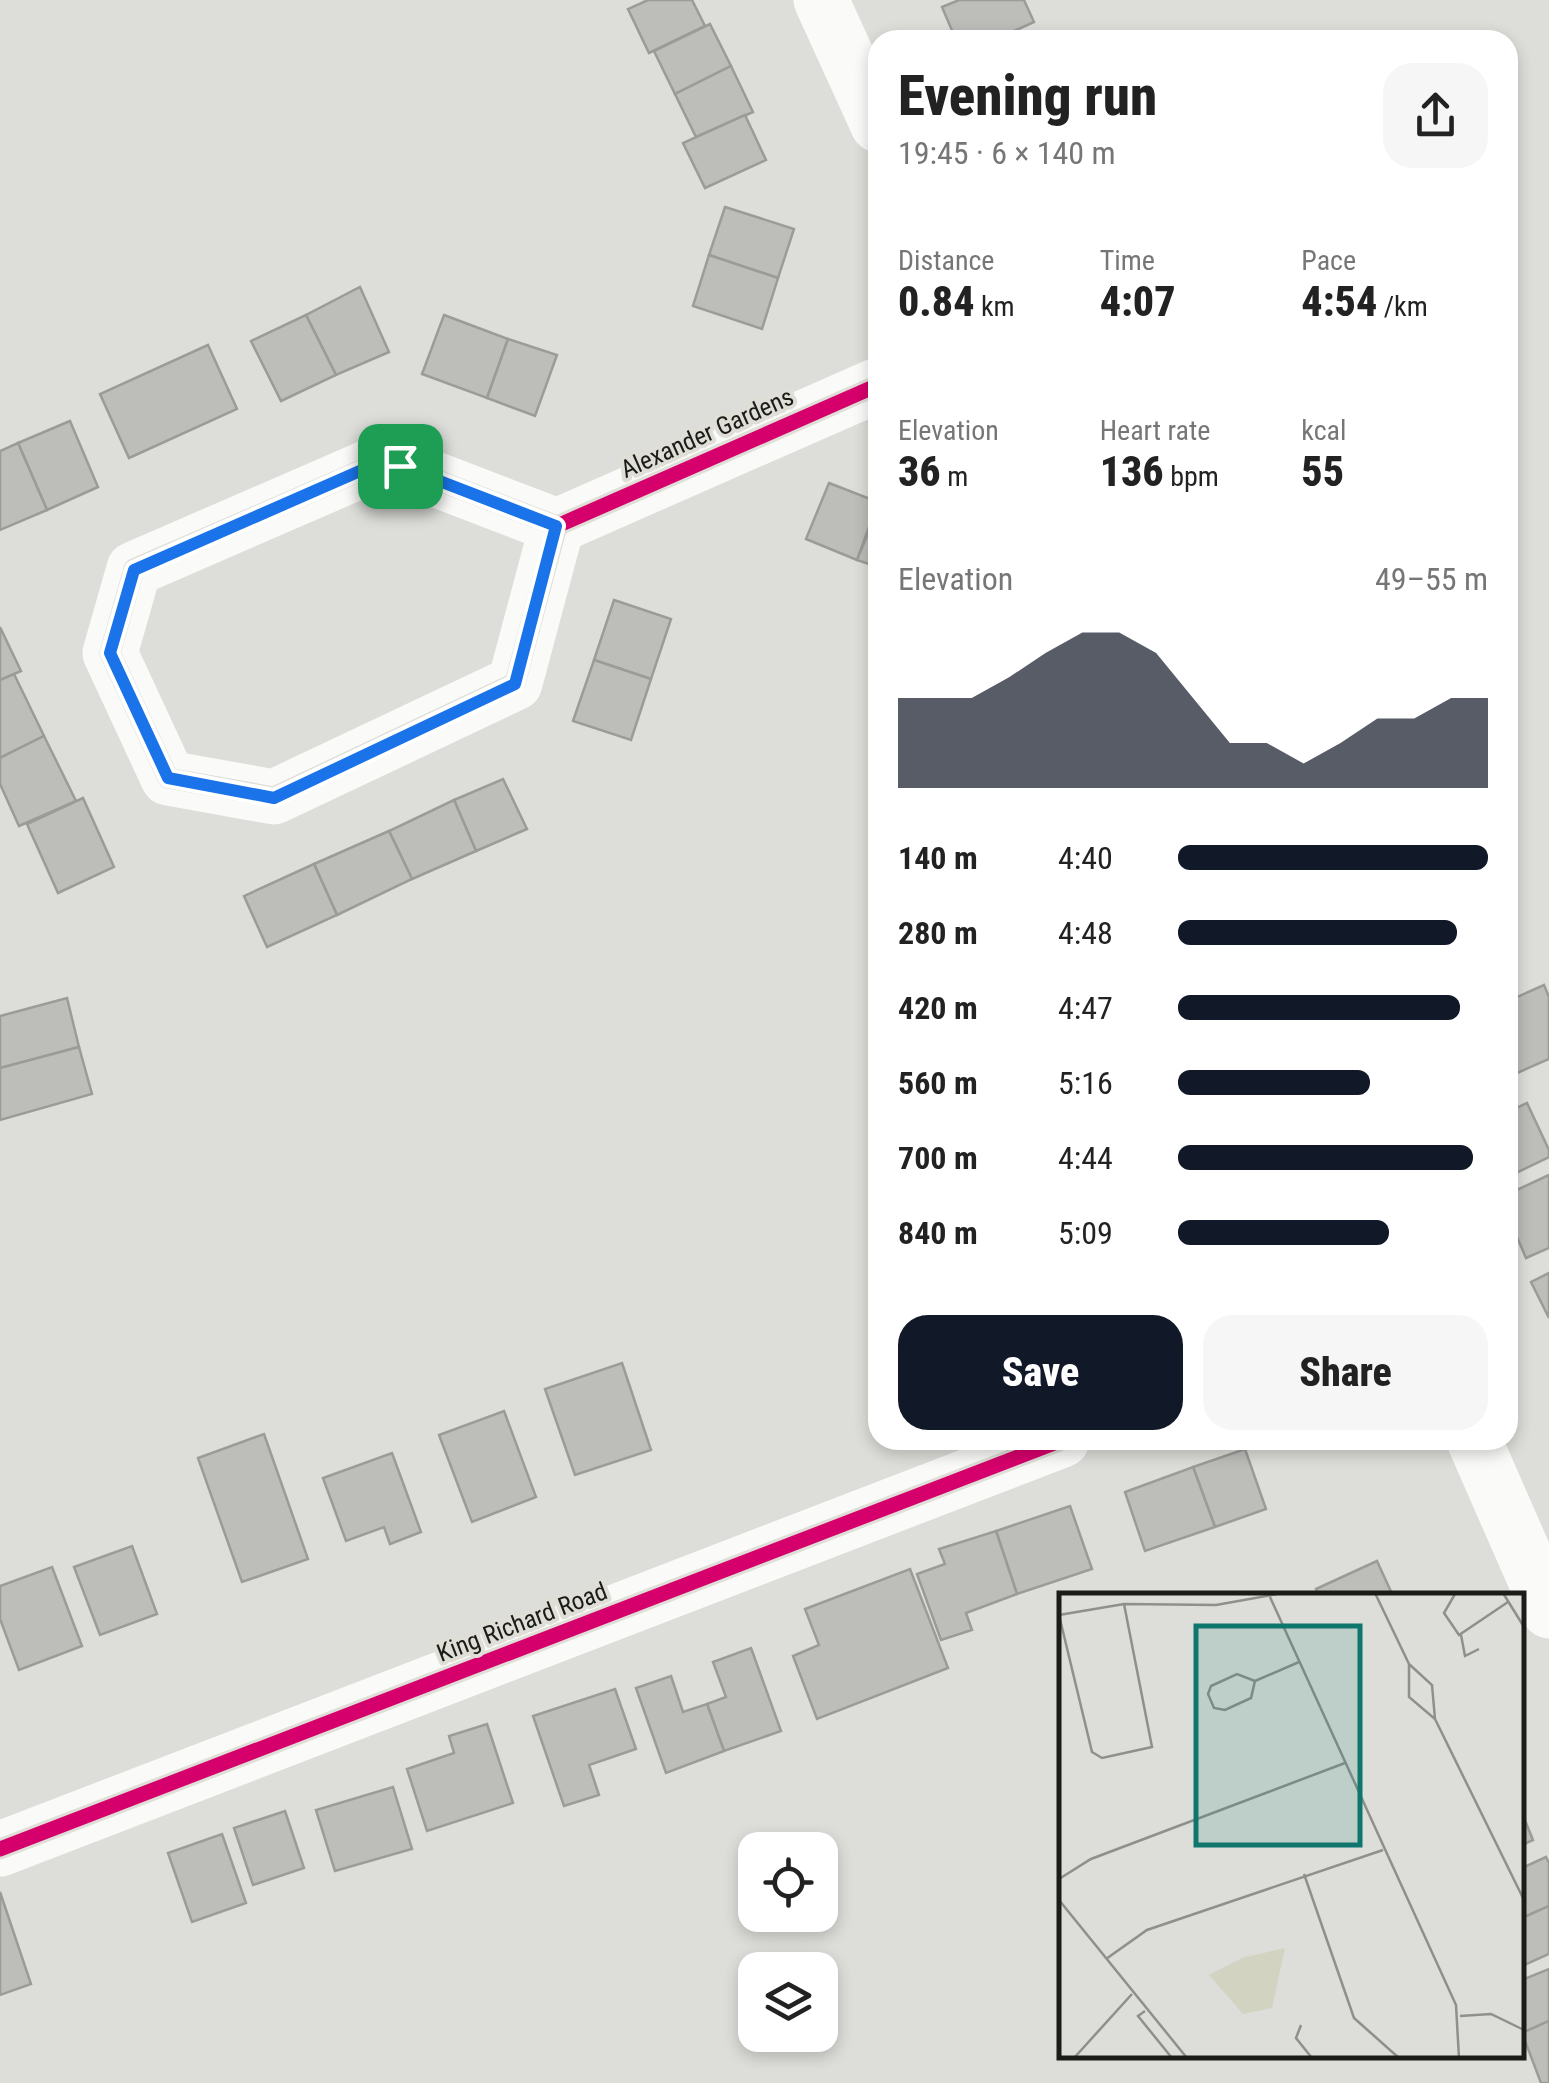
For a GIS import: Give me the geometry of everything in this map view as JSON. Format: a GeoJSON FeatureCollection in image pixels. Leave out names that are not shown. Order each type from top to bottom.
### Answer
{"type":"FeatureCollection","features":[{"type":"Feature","properties":{"kind":"street"},"geometry":{"type":"LineString","coordinates":[[821,0],[868,104]]}},
{"type":"Feature","properties":{"kind":"street","name":"Alexander Gardens"},"geometry":{"type":"LineString","coordinates":[[556,526],[868,389]]}},
{"type":"Feature","properties":{"kind":"street"},"geometry":{"type":"LineString","coordinates":[[385,460],[556,526],[515,684],[274,798],[168,778],[110,653],[134,570],[385,460]]}},
{"type":"Feature","properties":{"kind":"street","name":"King Richard Road"},"geometry":{"type":"LineString","coordinates":[[0,1849],[1036,1450]]}},
{"type":"Feature","properties":{"kind":"street"},"geometry":{"type":"LineString","coordinates":[[1478,1450],[1549,1611]]}},
{"type":"Feature","properties":{"kind":"building"},"geometry":{"type":"Polygon","coordinates":[[[648,0],[692,0],[705,26],[649,53],[628,9],[648,0]]]}},
{"type":"Feature","properties":{"kind":"building"},"geometry":{"type":"Polygon","coordinates":[[[959,0],[1024,0],[1034,22],[1016,30],[952,30],[942,7],[959,0]]]}},
{"type":"Feature","properties":{"kind":"building"},"geometry":{"type":"Polygon","coordinates":[[[710,24],[731,66],[675,94],[654,51],[710,24]]]}},
{"type":"Feature","properties":{"kind":"building"},"geometry":{"type":"Polygon","coordinates":[[[731,66],[753,112],[696,137],[675,94],[731,66]]]}},
{"type":"Feature","properties":{"kind":"building"},"geometry":{"type":"Polygon","coordinates":[[[745,115],[766,160],[705,188],[683,143],[745,115]]]}},
{"type":"Feature","properties":{"kind":"building"},"geometry":{"type":"Polygon","coordinates":[[[725,207],[794,229],[778,278],[709,255],[725,207]]]}},
{"type":"Feature","properties":{"kind":"building"},"geometry":{"type":"Polygon","coordinates":[[[709,255],[778,278],[762,329],[693,306],[709,255]]]}},
{"type":"Feature","properties":{"kind":"building"},"geometry":{"type":"Polygon","coordinates":[[[360,287],[389,352],[336,375],[306,315],[360,287]]]}},
{"type":"Feature","properties":{"kind":"building"},"geometry":{"type":"Polygon","coordinates":[[[306,315],[336,375],[281,401],[251,341],[306,315]]]}},
{"type":"Feature","properties":{"kind":"building"},"geometry":{"type":"Polygon","coordinates":[[[444,315],[508,339],[487,398],[422,374],[444,315]]]}},
{"type":"Feature","properties":{"kind":"building"},"geometry":{"type":"Polygon","coordinates":[[[508,339],[557,355],[535,416],[487,398],[508,339]]]}},
{"type":"Feature","properties":{"kind":"building"},"geometry":{"type":"Polygon","coordinates":[[[208,345],[237,409],[129,458],[100,394],[208,345]]]}},
{"type":"Feature","properties":{"kind":"building"},"geometry":{"type":"Polygon","coordinates":[[[70,421],[98,487],[47,510],[18,443],[70,421]]]}},
{"type":"Feature","properties":{"kind":"building"},"geometry":{"type":"Polygon","coordinates":[[[18,443],[47,510],[0,530],[0,451],[18,443]]]}},
{"type":"Feature","properties":{"kind":"building"},"geometry":{"type":"Polygon","coordinates":[[[829,483],[868,498],[868,530],[857,560],[806,539],[829,483]]]}},
{"type":"Feature","properties":{"kind":"building"},"geometry":{"type":"Polygon","coordinates":[[[868,533],[868,564],[857,560],[868,533]]]}},
{"type":"Feature","properties":{"kind":"building"},"geometry":{"type":"Polygon","coordinates":[[[614,600],[671,619],[651,679],[594,660],[614,600]]]}},
{"type":"Feature","properties":{"kind":"building"},"geometry":{"type":"Polygon","coordinates":[[[0,627],[21,671],[0,680],[0,627]]]}},
{"type":"Feature","properties":{"kind":"building"},"geometry":{"type":"Polygon","coordinates":[[[594,660],[651,679],[631,740],[573,721],[594,660]]]}},
{"type":"Feature","properties":{"kind":"building"},"geometry":{"type":"Polygon","coordinates":[[[14,674],[44,736],[0,758],[0,680],[14,674]]]}},
{"type":"Feature","properties":{"kind":"building"},"geometry":{"type":"Polygon","coordinates":[[[44,736],[76,801],[19,826],[0,784],[0,758],[44,736]]]}},
{"type":"Feature","properties":{"kind":"building"},"geometry":{"type":"Polygon","coordinates":[[[503,779],[527,829],[476,851],[454,800],[503,779]]]}},
{"type":"Feature","properties":{"kind":"building"},"geometry":{"type":"Polygon","coordinates":[[[83,798],[114,867],[58,893],[27,824],[83,798]]]}},
{"type":"Feature","properties":{"kind":"building"},"geometry":{"type":"Polygon","coordinates":[[[454,800],[476,851],[412,879],[389,831],[454,800]]]}},
{"type":"Feature","properties":{"kind":"building"},"geometry":{"type":"Polygon","coordinates":[[[389,831],[412,879],[337,915],[314,864],[389,831]]]}},
{"type":"Feature","properties":{"kind":"building"},"geometry":{"type":"Polygon","coordinates":[[[314,864],[337,915],[267,947],[244,896],[314,864]]]}},
{"type":"Feature","properties":{"kind":"building"},"geometry":{"type":"Polygon","coordinates":[[[1544,985],[1549,997],[1549,1059],[1518,1073],[1518,997],[1544,985]]]}},
{"type":"Feature","properties":{"kind":"building"},"geometry":{"type":"Polygon","coordinates":[[[67,998],[79,1047],[0,1068],[0,1016],[67,998]]]}},
{"type":"Feature","properties":{"kind":"building"},"geometry":{"type":"Polygon","coordinates":[[[79,1047],[92,1094],[0,1120],[0,1068],[79,1047]]]}},
{"type":"Feature","properties":{"kind":"building"},"geometry":{"type":"Polygon","coordinates":[[[1527,1103],[1549,1157],[1518,1172],[1518,1107],[1527,1103]]]}},
{"type":"Feature","properties":{"kind":"building"},"geometry":{"type":"Polygon","coordinates":[[[1549,1175],[1549,1248],[1526,1258],[1518,1239],[1518,1189],[1549,1175]]]}},
{"type":"Feature","properties":{"kind":"building"},"geometry":{"type":"Polygon","coordinates":[[[1549,1273],[1549,1318],[1531,1282],[1549,1273]]]}},
{"type":"Feature","properties":{"kind":"building"},"geometry":{"type":"Polygon","coordinates":[[[622,1363],[651,1450],[575,1475],[545,1389],[622,1363]]]}},
{"type":"Feature","properties":{"kind":"building"},"geometry":{"type":"Polygon","coordinates":[[[504,1411],[536,1497],[472,1522],[439,1435],[504,1411]]]}},
{"type":"Feature","properties":{"kind":"building"},"geometry":{"type":"Polygon","coordinates":[[[264,1434],[308,1559],[242,1582],[198,1458],[264,1434]]]}},
{"type":"Feature","properties":{"kind":"building"},"geometry":{"type":"Polygon","coordinates":[[[1245,1450],[1266,1509],[1215,1527],[1193,1467],[1245,1450]]]}},
{"type":"Feature","properties":{"kind":"building"},"geometry":{"type":"Polygon","coordinates":[[[392,1453],[421,1532],[390,1544],[384,1527],[346,1541],[323,1478],[392,1453]]]}},
{"type":"Feature","properties":{"kind":"building"},"geometry":{"type":"Polygon","coordinates":[[[1193,1467],[1215,1527],[1145,1551],[1125,1492],[1193,1467]]]}},
{"type":"Feature","properties":{"kind":"building"},"geometry":{"type":"Polygon","coordinates":[[[1070,1506],[1092,1569],[1017,1594],[996,1531],[1070,1506]]]}},
{"type":"Feature","properties":{"kind":"building"},"geometry":{"type":"Polygon","coordinates":[[[996,1531],[1017,1594],[966,1613],[972,1630],[941,1640],[917,1574],[945,1564],[939,1549],[996,1531]]]}},
{"type":"Feature","properties":{"kind":"building"},"geometry":{"type":"Polygon","coordinates":[[[132,1546],[157,1614],[100,1635],[74,1567],[132,1546]]]}},
{"type":"Feature","properties":{"kind":"building"},"geometry":{"type":"Polygon","coordinates":[[[1377,1561],[1392,1593],[1318,1593],[1316,1589],[1377,1561]]]}},
{"type":"Feature","properties":{"kind":"building"},"geometry":{"type":"Polygon","coordinates":[[[52,1567],[82,1646],[19,1670],[0,1619],[0,1586],[52,1567]]]}},
{"type":"Feature","properties":{"kind":"building"},"geometry":{"type":"Polygon","coordinates":[[[910,1569],[948,1668],[817,1719],[793,1656],[819,1645],[805,1609],[910,1569]]]}},
{"type":"Feature","properties":{"kind":"building"},"geometry":{"type":"Polygon","coordinates":[[[751,1648],[781,1731],[724,1751],[707,1704],[726,1697],[713,1662],[751,1648]]]}},
{"type":"Feature","properties":{"kind":"building"},"geometry":{"type":"Polygon","coordinates":[[[671,1676],[683,1712],[707,1704],[724,1751],[666,1773],[636,1688],[671,1676]]]}},
{"type":"Feature","properties":{"kind":"building"},"geometry":{"type":"Polygon","coordinates":[[[615,1689],[636,1749],[589,1765],[599,1795],[564,1806],[533,1716],[615,1689]]]}},
{"type":"Feature","properties":{"kind":"building"},"geometry":{"type":"Polygon","coordinates":[[[487,1724],[513,1803],[427,1831],[407,1769],[454,1753],[449,1736],[487,1724]]]}},
{"type":"Feature","properties":{"kind":"building"},"geometry":{"type":"Polygon","coordinates":[[[393,1787],[412,1849],[335,1871],[316,1810],[393,1787]]]}},
{"type":"Feature","properties":{"kind":"building"},"geometry":{"type":"Polygon","coordinates":[[[285,1811],[304,1868],[253,1885],[234,1828],[285,1811]]]}},
{"type":"Feature","properties":{"kind":"building"},"geometry":{"type":"Polygon","coordinates":[[[1524,1818],[1533,1840],[1524,1844],[1524,1818]]]}},
{"type":"Feature","properties":{"kind":"building"},"geometry":{"type":"Polygon","coordinates":[[[222,1834],[246,1903],[192,1922],[168,1853],[222,1834]]]}},
{"type":"Feature","properties":{"kind":"building"},"geometry":{"type":"Polygon","coordinates":[[[1546,1857],[1549,1863],[1549,1906],[1524,1917],[1524,1867],[1546,1857]]]}},
{"type":"Feature","properties":{"kind":"building"},"geometry":{"type":"Polygon","coordinates":[[[0,1892],[31,1984],[0,1995],[0,1892]]]}},
{"type":"Feature","properties":{"kind":"building"},"geometry":{"type":"Polygon","coordinates":[[[1549,1906],[1549,1954],[1524,1965],[1524,1917],[1549,1906]]]}},
{"type":"Feature","properties":{"kind":"building"},"geometry":{"type":"Polygon","coordinates":[[[1549,1969],[1549,2021],[1524,2032],[1524,1979],[1549,1969]]]}},
{"type":"Feature","properties":{"kind":"building"},"geometry":{"type":"Polygon","coordinates":[[[1549,2021],[1549,2083],[1541,2083],[1524,2032],[1549,2021]]]}},
{"type":"Feature","properties":{"kind":"cycle path"},"geometry":{"type":"LineString","coordinates":[[557,526],[868,389]]}},
{"type":"Feature","properties":{"kind":"cycle path"},"geometry":{"type":"LineString","coordinates":[[385,460],[557,526],[515,683],[274,797],[168,778],[110,653],[134,569],[385,460]]}},
{"type":"Feature","properties":{"kind":"cycle path"},"geometry":{"type":"LineString","coordinates":[[0,1849],[1036,1450]]}},
{"type":"Feature","properties":{"kind":"route"},"geometry":{"type":"LineString","coordinates":[[385,460],[400,466],[556,526],[515,684],[274,798],[168,778],[110,653],[134,570],[385,460]]}}]}
